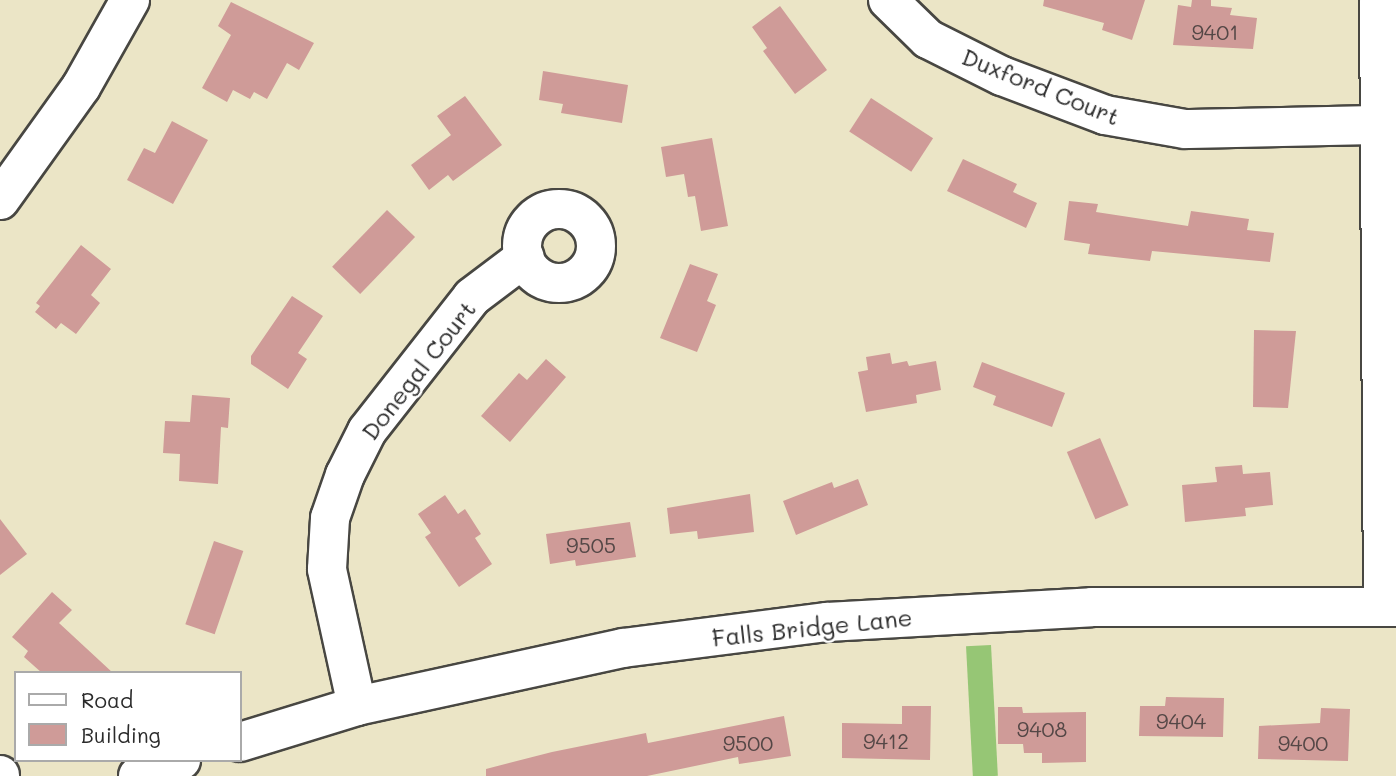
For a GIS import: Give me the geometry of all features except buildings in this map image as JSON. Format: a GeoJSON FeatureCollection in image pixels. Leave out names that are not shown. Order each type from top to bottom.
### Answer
{"type":"FeatureCollection","features":[{"type":"Feature","properties":{"kind":"street"},"geometry":{"type":"LineString","coordinates":[[0,200],[81,87],[130,0]]}},
{"type":"Feature","properties":{"kind":"street","name":"Duxford Court"},"geometry":{"type":"LineString","coordinates":[[888,0],[929,39],[1002,76],[1118,118],[1185,129],[1379,125]]}},
{"type":"Feature","properties":{"kind":"street"},"geometry":{"type":"LineString","coordinates":[[1379,0],[1389,607]]}},
{"type":"Feature","properties":{"kind":"street","name":"Donegal Court"},"geometry":{"type":"LineString","coordinates":[[357,706],[327,569],[330,518],[345,475],[367,431],[472,298],[524,257]]}},
{"type":"Feature","properties":{"kind":"street","name":"Falls Bridge Lane"},"geometry":{"type":"LineString","coordinates":[[242,741],[357,706],[624,648],[827,622],[1092,607],[1389,607]]}},
{"type":"Feature","properties":{"kind":"street"},"geometry":{"type":"LineString","coordinates":[[138,776],[176,762]]}},
{"type":"Feature","properties":{"kind":"green space"},"geometry":{"type":"Polygon","coordinates":[[[991,645],[998,776],[973,776],[966,646],[991,645]]]}}]}
